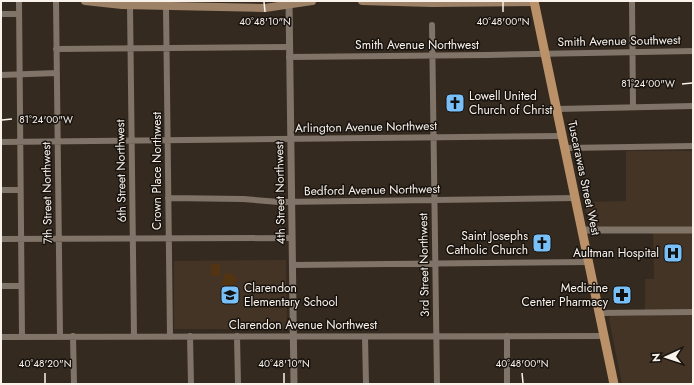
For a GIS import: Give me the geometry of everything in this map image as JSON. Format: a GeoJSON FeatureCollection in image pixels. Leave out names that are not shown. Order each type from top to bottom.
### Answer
{"type":"FeatureCollection","features":[{"type":"Feature","properties":{"kind":"main road"},"geometry":{"type":"LineString","coordinates":[[85,1],[103,4],[265,8],[289,3],[312,1]]}},
{"type":"Feature","properties":{"kind":"main road"},"geometry":{"type":"LineString","coordinates":[[362,1],[432,3],[534,1]]}},
{"type":"Feature","properties":{"kind":"main road","name":"Tuscarawas Street West"},"geometry":{"type":"LineString","coordinates":[[534,1],[614,384]]}},
{"type":"Feature","properties":{"kind":"street"},"geometry":{"type":"LineString","coordinates":[[18,1],[22,337]]}},
{"type":"Feature","properties":{"kind":"street","name":"7th Street Northwest"},"geometry":{"type":"LineString","coordinates":[[56,1],[60,336]]}},
{"type":"Feature","properties":{"kind":"street"},"geometry":{"type":"LineString","coordinates":[[632,1],[633,107]]}},
{"type":"Feature","properties":{"kind":"street","name":"4th Street Northwest"},"geometry":{"type":"LineString","coordinates":[[289,3],[294,384]]}},
{"type":"Feature","properties":{"kind":"street","name":"6th Street Northwest"},"geometry":{"type":"LineString","coordinates":[[130,5],[134,336]]}},
{"type":"Feature","properties":{"kind":"street","name":"Crown Place Northwest"},"geometry":{"type":"LineString","coordinates":[[166,6],[170,336]]}},
{"type":"Feature","properties":{"kind":"street"},"geometry":{"type":"LineString","coordinates":[[1,14],[19,14]]}},
{"type":"Feature","properties":{"kind":"street","name":"3rd Street Northwest"},"geometry":{"type":"LineString","coordinates":[[432,25],[437,384]]}},
{"type":"Feature","properties":{"kind":"street"},"geometry":{"type":"LineString","coordinates":[[56,49],[289,47]]}},
{"type":"Feature","properties":{"kind":"street","name":"Smith Avenue Southwest"},"geometry":{"type":"LineString","coordinates":[[546,54],[693,51]]}},
{"type":"Feature","properties":{"kind":"street","name":"Smith Avenue Northwest"},"geometry":{"type":"LineString","coordinates":[[289,56],[546,54]]}},
{"type":"Feature","properties":{"kind":"street"},"geometry":{"type":"LineString","coordinates":[[1,75],[57,73]]}},
{"type":"Feature","properties":{"kind":"street"},"geometry":{"type":"LineString","coordinates":[[557,109],[693,106]]}},
{"type":"Feature","properties":{"kind":"street","name":"Arlington Avenue Northwest"},"geometry":{"type":"LineString","coordinates":[[1,142],[563,136]]}},
{"type":"Feature","properties":{"kind":"street"},"geometry":{"type":"LineString","coordinates":[[565,148],[693,146]]}},
{"type":"Feature","properties":{"kind":"street"},"geometry":{"type":"LineString","coordinates":[[1,190],[20,190]]}},
{"type":"Feature","properties":{"kind":"street","name":"Bedford Avenue Northwest"},"geometry":{"type":"LineString","coordinates":[[168,198],[244,198],[291,202],[576,198]]}},
{"type":"Feature","properties":{"kind":"street"},"geometry":{"type":"LineString","coordinates":[[582,230],[693,230]]}},
{"type":"Feature","properties":{"kind":"street"},"geometry":{"type":"LineString","coordinates":[[1,239],[292,238]]}},
{"type":"Feature","properties":{"kind":"street"},"geometry":{"type":"LineString","coordinates":[[292,265],[589,262]]}},
{"type":"Feature","properties":{"kind":"street"},"geometry":{"type":"LineString","coordinates":[[1,286],[21,286]]}},
{"type":"Feature","properties":{"kind":"street"},"geometry":{"type":"LineString","coordinates":[[600,313],[693,312]]}},
{"type":"Feature","properties":{"kind":"street"},"geometry":{"type":"LineString","coordinates":[[74,336],[74,384]]}},
{"type":"Feature","properties":{"kind":"street"},"geometry":{"type":"LineString","coordinates":[[190,336],[191,384]]}},
{"type":"Feature","properties":{"kind":"street"},"geometry":{"type":"LineString","coordinates":[[237,336],[238,384]]}},
{"type":"Feature","properties":{"kind":"street"},"geometry":{"type":"LineString","coordinates":[[365,336],[366,384]]}},
{"type":"Feature","properties":{"kind":"street"},"geometry":{"type":"LineString","coordinates":[[507,336],[507,384]]}},
{"type":"Feature","properties":{"kind":"street","name":"Clarendon Avenue Northwest"},"geometry":{"type":"LineString","coordinates":[[1,337],[604,336]]}},
{"type":"Feature","properties":{"kind":"shaded area","name":"Aultman Hospital"},"geometry":{"type":"Polygon","coordinates":[[[626,151],[693,151],[693,384],[622,384],[609,319],[610,316],[645,316],[645,279],[654,279],[653,227],[589,227],[584,202],[626,201],[626,151]]]}},
{"type":"Feature","properties":{"kind":"shaded area","name":"Clarendon Elementary School"},"geometry":{"type":"Polygon","coordinates":[[[286,260],[287,329],[174,329],[174,261],[286,260]]]}},
{"type":"Feature","properties":{"kind":"shaded area"},"geometry":{"type":"Polygon","coordinates":[[[211,264],[220,264],[220,276],[211,276],[211,264]]]}},
{"type":"Feature","properties":{"kind":"shaded area"},"geometry":{"type":"Polygon","coordinates":[[[231,273],[237,280],[232,287],[230,294],[224,291],[222,282],[224,275],[231,273]]]}},
{"type":"Feature","properties":{"kind":"place","name":"Lowell United Church of Christ"},"geometry":{"type":"Point","coordinates":[455,103]}},
{"type":"Feature","properties":{"kind":"place","name":"Saint Josephs Catholic Church"},"geometry":{"type":"Point","coordinates":[542,243]}},
{"type":"Feature","properties":{"kind":"place","name":"Aultman Hospital"},"geometry":{"type":"Point","coordinates":[673,253]}},
{"type":"Feature","properties":{"kind":"place","name":"Clarendon Elementary School"},"geometry":{"type":"Point","coordinates":[230,295]}},
{"type":"Feature","properties":{"kind":"place","name":"Medicine Center Pharmacy"},"geometry":{"type":"Point","coordinates":[622,295]}}]}
